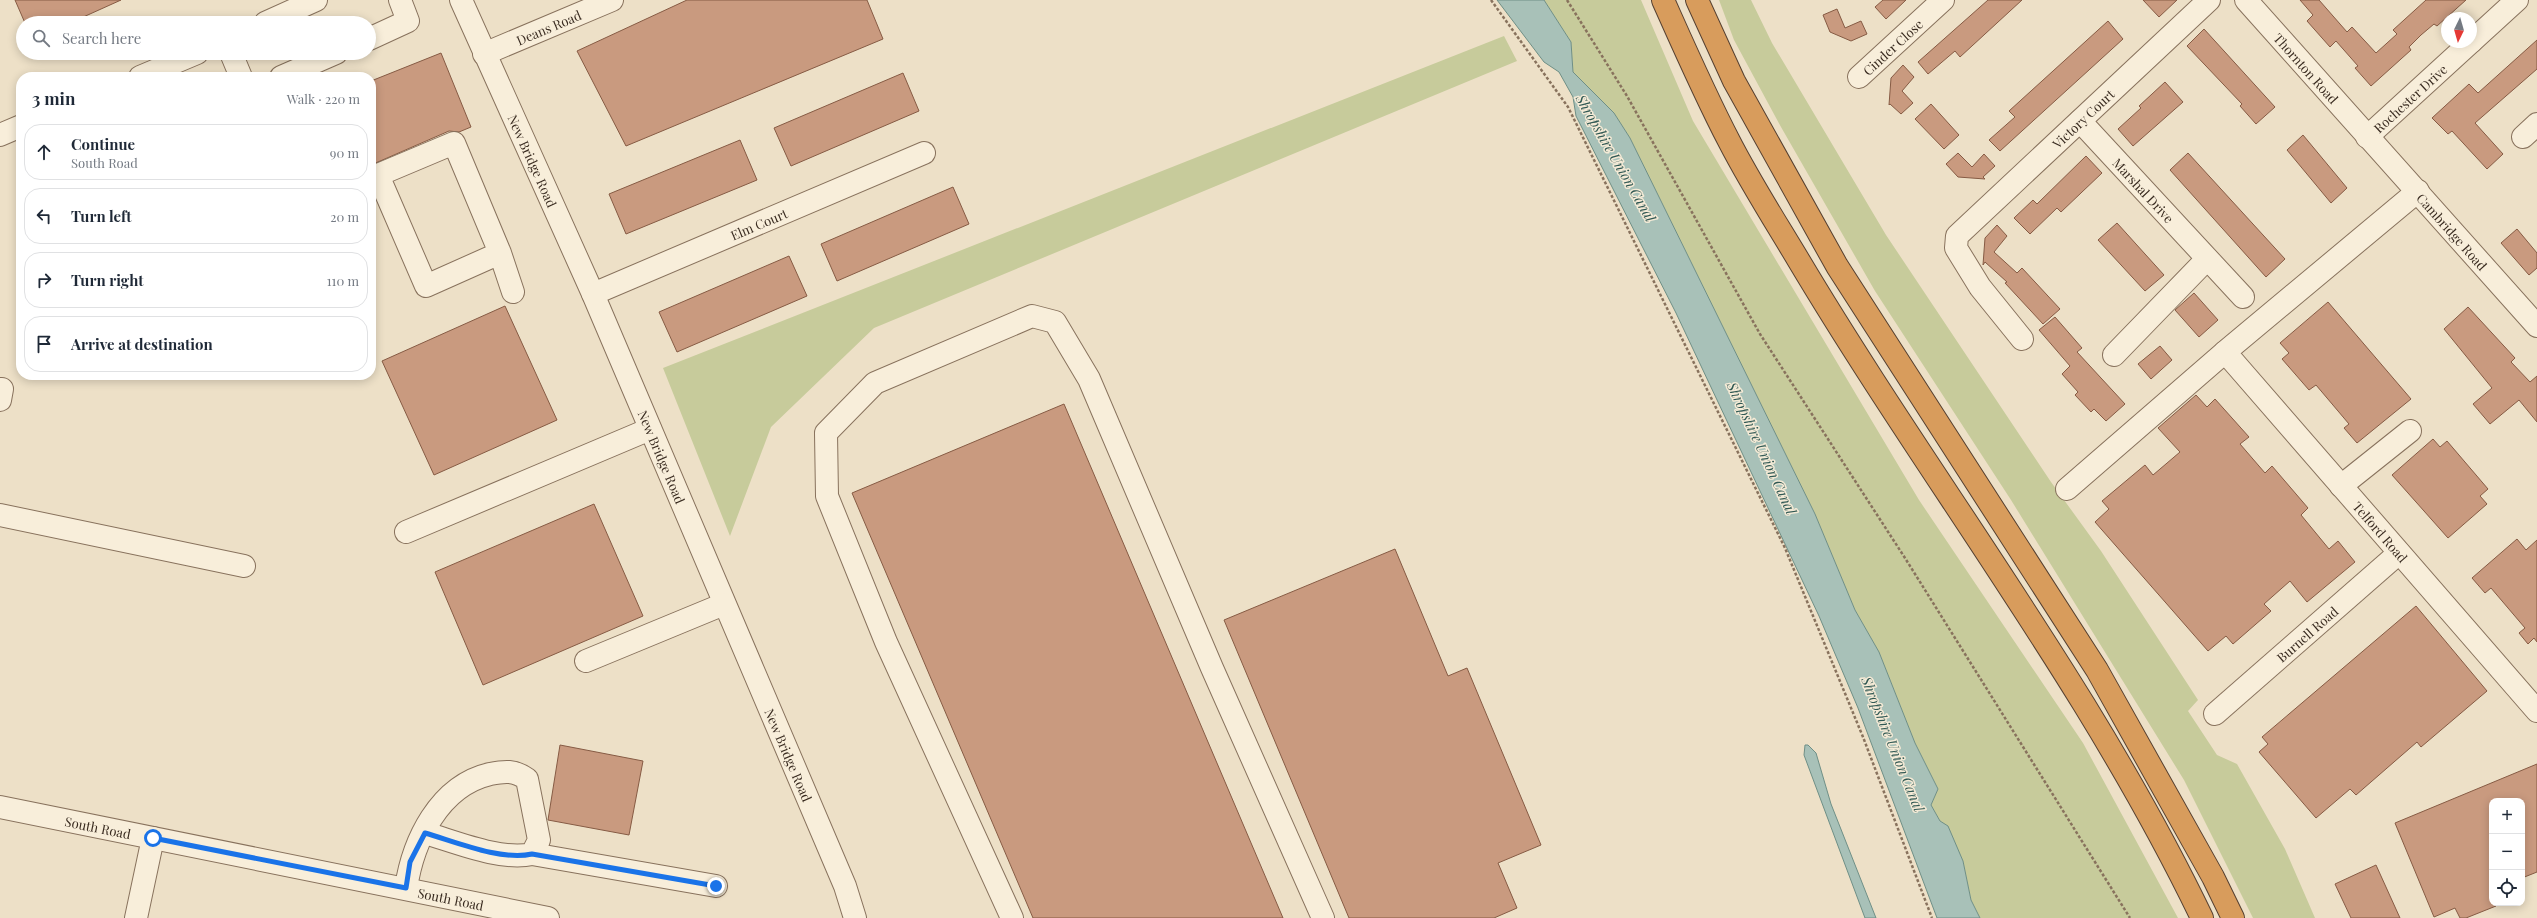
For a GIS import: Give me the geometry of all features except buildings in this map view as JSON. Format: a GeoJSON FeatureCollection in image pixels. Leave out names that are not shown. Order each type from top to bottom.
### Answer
{"type":"FeatureCollection","features":[{"type":"Feature","properties":{"kind":"highway"},"geometry":{"type":"LineString","coordinates":[[1663,0],[1729,141],[1761,198],[1874,382],[2063,668],[2121,766],[2202,918]]}},
{"type":"Feature","properties":{"kind":"highway"},"geometry":{"type":"LineString","coordinates":[[1697,0],[1734,81],[1837,266],[2097,670],[2213,876],[2233,918]]}},
{"type":"Feature","properties":{"kind":"street"},"geometry":{"type":"LineString","coordinates":[[280,16],[316,0]]}},
{"type":"Feature","properties":{"kind":"street"},"geometry":{"type":"LineString","coordinates":[[376,36],[408,21],[400,0]]}},
{"type":"Feature","properties":{"kind":"street","name":"New Bridge Road"},"geometry":{"type":"LineString","coordinates":[[461,0],[593,294],[845,886],[855,918]]}},
{"type":"Feature","properties":{"kind":"street","name":"Deans Road"},"geometry":{"type":"LineString","coordinates":[[484,54],[612,0]]}},
{"type":"Feature","properties":{"kind":"street","name":"Cinder Close"},"geometry":{"type":"LineString","coordinates":[[1859,77],[1943,0]]}},
{"type":"Feature","properties":{"kind":"street","name":"Victory Court"},"geometry":{"type":"LineString","coordinates":[[2022,339],[1980,287],[1956,248],[1957,236],[2209,0]]}},
{"type":"Feature","properties":{"kind":"street","name":"Thornton Road"},"geometry":{"type":"LineString","coordinates":[[2246,0],[2367,137]]}},
{"type":"Feature","properties":{"kind":"street","name":"Rochester Drive"},"geometry":{"type":"LineString","coordinates":[[2477,37],[2517,0]]}},
{"type":"Feature","properties":{"kind":"street","name":"Rochester Drive"},"geometry":{"type":"LineString","coordinates":[[2367,137],[2464,48]]}},
{"type":"Feature","properties":{"kind":"street"},"geometry":{"type":"LineString","coordinates":[[152,72],[180,60]]}},
{"type":"Feature","properties":{"kind":"street"},"geometry":{"type":"LineString","coordinates":[[234,60],[239,72]]}},
{"type":"Feature","properties":{"kind":"street"},"geometry":{"type":"LineString","coordinates":[[292,72],[320,60]]}},
{"type":"Feature","properties":{"kind":"street","name":"Marshal Drive"},"geometry":{"type":"LineString","coordinates":[[2080,122],[2243,298]]}},
{"type":"Feature","properties":{"kind":"street"},"geometry":{"type":"LineString","coordinates":[[0,135],[16,128]]}},
{"type":"Feature","properties":{"kind":"street","name":"Cambridge Road"},"geometry":{"type":"LineString","coordinates":[[2367,137],[2418,191],[2537,326]]}},
{"type":"Feature","properties":{"kind":"street"},"geometry":{"type":"LineString","coordinates":[[500,253],[426,286],[378,175],[454,143],[500,253],[513,292]]}},
{"type":"Feature","properties":{"kind":"street","name":"Elm Court"},"geometry":{"type":"LineString","coordinates":[[593,294],[924,153]]}},
{"type":"Feature","properties":{"kind":"street"},"geometry":{"type":"LineString","coordinates":[[2067,488],[2225,352],[2418,191]]}},
{"type":"Feature","properties":{"kind":"street"},"geometry":{"type":"LineString","coordinates":[[2114,355],[2183,282],[2207,259]]}},
{"type":"Feature","properties":{"kind":"street"},"geometry":{"type":"LineString","coordinates":[[1012,918],[886,642],[827,496],[826,433],[875,383],[1032,316],[1055,322],[1089,379],[1212,668],[1323,918]]}},
{"type":"Feature","properties":{"kind":"street","name":"Telford Road"},"geometry":{"type":"LineString","coordinates":[[2225,352],[2537,711]]}},
{"type":"Feature","properties":{"kind":"street"},"geometry":{"type":"LineString","coordinates":[[0,389],[2,389],[0,400]]}},
{"type":"Feature","properties":{"kind":"street"},"geometry":{"type":"LineString","coordinates":[[406,532],[650,429]]}},
{"type":"Feature","properties":{"kind":"street"},"geometry":{"type":"LineString","coordinates":[[2341,486],[2410,430]]}},
{"type":"Feature","properties":{"kind":"street"},"geometry":{"type":"LineString","coordinates":[[0,515],[244,566]]}},
{"type":"Feature","properties":{"kind":"street","name":"Burnell Road"},"geometry":{"type":"LineString","coordinates":[[2215,714],[2399,553]]}},
{"type":"Feature","properties":{"kind":"street"},"geometry":{"type":"LineString","coordinates":[[586,661],[724,604]]}},
{"type":"Feature","properties":{"kind":"street"},"geometry":{"type":"LineString","coordinates":[[406,888],[410,862],[438,807],[454,789],[476,777],[504,771],[516,772],[527,779],[539,840],[532,854]]}},
{"type":"Feature","properties":{"kind":"street","name":"South Road"},"geometry":{"type":"LineString","coordinates":[[0,807],[406,888],[548,918]]}},
{"type":"Feature","properties":{"kind":"street"},"geometry":{"type":"LineString","coordinates":[[425,833],[498,853],[520,857],[532,854],[716,886]]}},
{"type":"Feature","properties":{"kind":"street"},"geometry":{"type":"LineString","coordinates":[[136,918],[153,838]]}},
{"type":"Feature","properties":{"kind":"path"},"geometry":{"type":"LineString","coordinates":[[1491,0],[1568,107],[1785,548],[1863,737],[1932,918]]}},
{"type":"Feature","properties":{"kind":"path"},"geometry":{"type":"LineString","coordinates":[[1567,0],[1627,96],[1760,334],[1905,558],[2130,918]]}},
{"type":"Feature","properties":{"kind":"green space"},"geometry":{"type":"Polygon","coordinates":[[[1544,0],[1641,0],[1693,121],[1919,500],[2083,743],[2178,918],[1980,918],[1971,900],[1963,861],[1931,805],[1938,789],[1915,743],[1879,652],[1855,610],[1815,514],[1630,138],[1614,113],[1573,72],[1571,42],[1544,0]]]}},
{"type":"Feature","properties":{"kind":"green space"},"geometry":{"type":"Polygon","coordinates":[[[1719,0],[1751,0],[1772,43],[1886,235],[2051,482],[2101,551],[2198,700],[2188,711],[2217,755],[2237,764],[2285,849],[2315,918],[2253,918],[2184,780],[2011,500],[1875,291],[1781,127],[1734,40],[1719,0]]]}},
{"type":"Feature","properties":{"kind":"green space"},"geometry":{"type":"Polygon","coordinates":[[[1504,36],[1517,61],[874,328],[771,427],[730,536],[663,368],[1504,36]]]}},
{"type":"Feature","properties":{"kind":"water","name":"Shropshire Union Canal"},"geometry":{"type":"Polygon","coordinates":[[[1497,0],[1544,0],[1571,42],[1573,72],[1614,113],[1630,138],[1815,514],[1855,610],[1879,652],[1915,743],[1938,789],[1931,805],[1940,821],[1948,826],[1963,861],[1971,900],[1980,918],[1937,918],[1858,708],[1819,616],[1676,313],[1576,116],[1573,97],[1559,72],[1544,62],[1497,0]]]}},
{"type":"Feature","properties":{"kind":"water"},"geometry":{"type":"Polygon","coordinates":[[[1805,745],[1808,745],[1816,753],[1831,804],[1876,918],[1865,918],[1804,755],[1805,745]]]}},
{"type":"Feature","properties":{"kind":"route"},"geometry":{"type":"LineString","coordinates":[[153,838],[406,888],[410,862],[425,833],[498,853],[520,857],[532,854],[716,886]]}}]}
